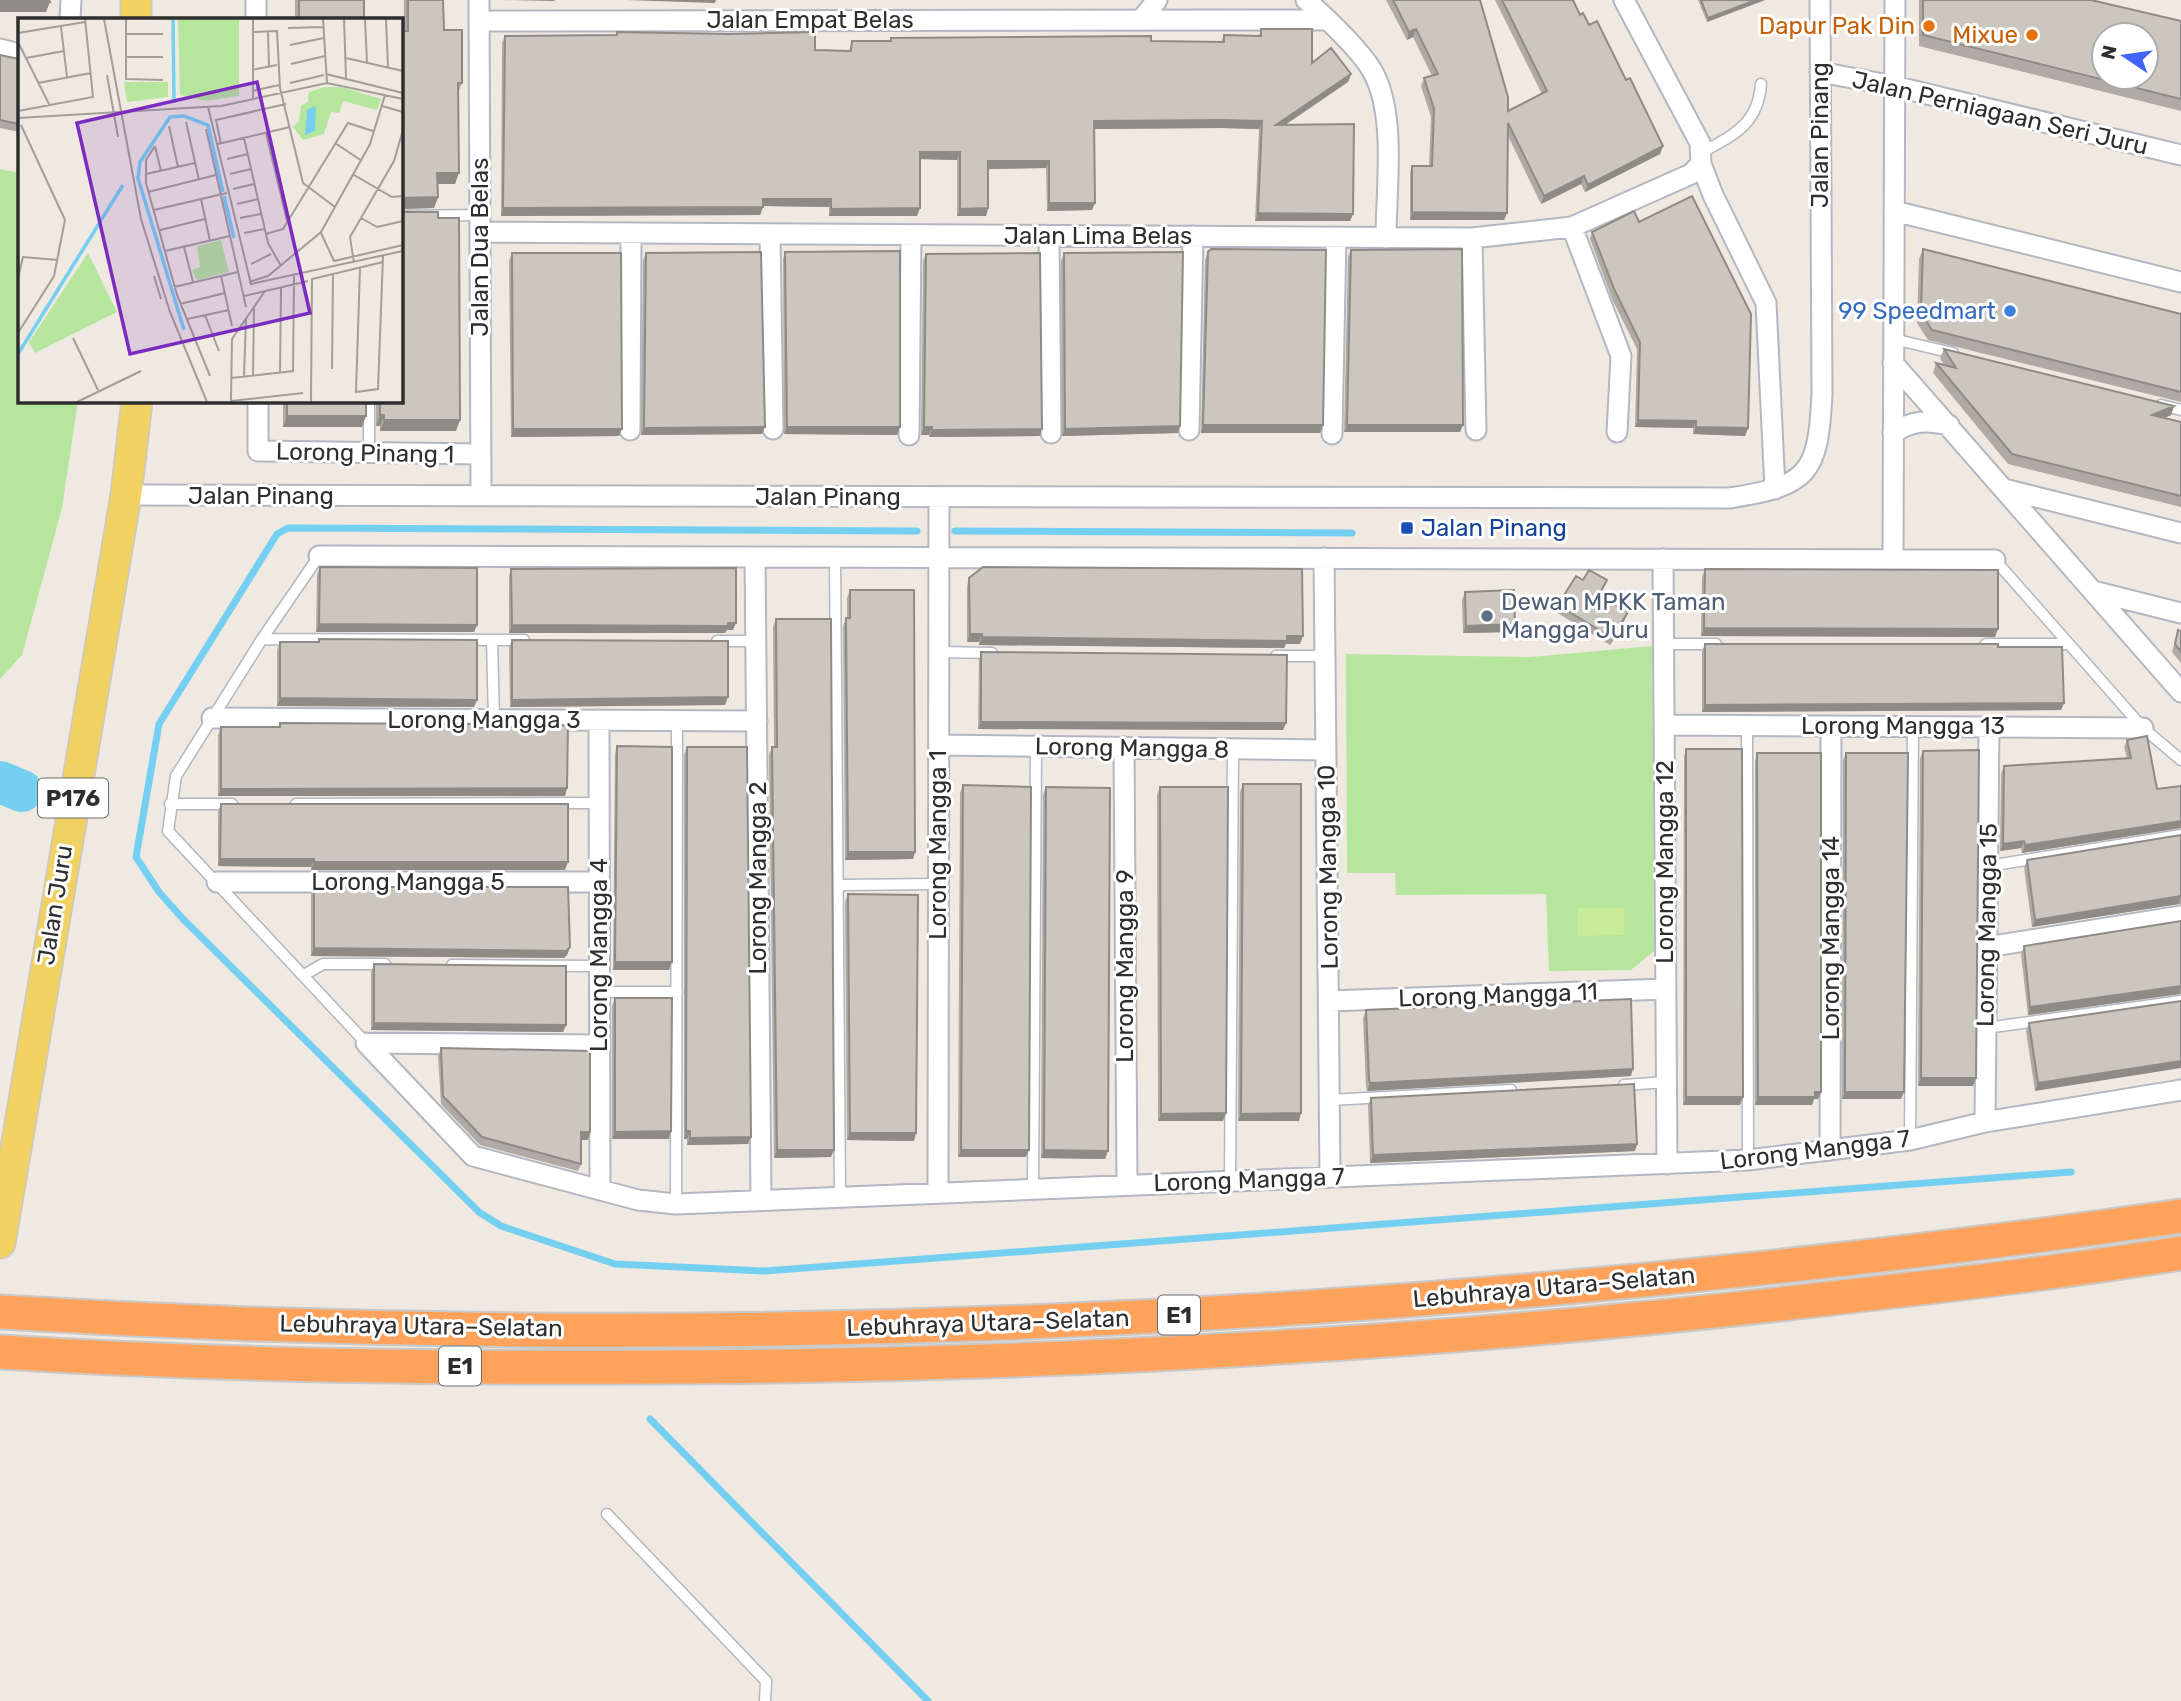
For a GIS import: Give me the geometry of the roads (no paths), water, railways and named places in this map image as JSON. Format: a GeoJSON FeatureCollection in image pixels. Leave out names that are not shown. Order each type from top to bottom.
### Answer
{"type":"FeatureCollection","features":[{"type":"Feature","properties":{"kind":"highway","name":"Lebuhraya Utara–Selatan"},"geometry":{"type":"LineString","coordinates":[[0,1312],[441,1329],[655,1331],[1088,1320],[1381,1303],[1756,1269],[1884,1256],[2181,1216]]}},
{"type":"Feature","properties":{"kind":"highway","name":"Lebuhraya Utara–Selatan"},"geometry":{"type":"LineString","coordinates":[[0,1352],[447,1366],[640,1367],[920,1364],[1123,1357],[1368,1342],[1658,1318],[1947,1286],[2181,1253]]}},
{"type":"Feature","properties":{"kind":"main road"},"geometry":{"type":"LineString","coordinates":[[136,0],[136,18]]}},
{"type":"Feature","properties":{"kind":"main road","name":"Jalan Juru"},"geometry":{"type":"LineString","coordinates":[[0,1244],[126,495],[137,402]]}},
{"type":"Feature","properties":{"kind":"street"},"geometry":{"type":"LineString","coordinates":[[70,18],[71,0]]}},
{"type":"Feature","properties":{"kind":"street"},"geometry":{"type":"LineString","coordinates":[[256,0],[256,18]]}},
{"type":"Feature","properties":{"kind":"street","name":"Jalan Dua Belas"},"geometry":{"type":"LineString","coordinates":[[479,0],[481,494]]}},
{"type":"Feature","properties":{"kind":"street"},"geometry":{"type":"LineString","coordinates":[[1141,20],[1157,0]]}},
{"type":"Feature","properties":{"kind":"street"},"geometry":{"type":"LineString","coordinates":[[1306,0],[1328,20],[1375,74],[1386,110],[1386,237]]}},
{"type":"Feature","properties":{"kind":"street"},"geometry":{"type":"LineString","coordinates":[[1624,0],[1700,143],[1701,158],[1766,303],[1775,489]]}},
{"type":"Feature","properties":{"kind":"street","name":"Jalan Pinang"},"geometry":{"type":"LineString","coordinates":[[126,495],[1729,498],[1775,489],[1802,474],[1819,443],[1820,0]]}},
{"type":"Feature","properties":{"kind":"street"},"geometry":{"type":"LineString","coordinates":[[1893,559],[1895,0]]}},
{"type":"Feature","properties":{"kind":"street","name":"Jalan Empat Belas"},"geometry":{"type":"LineString","coordinates":[[479,21],[1328,20]]}},
{"type":"Feature","properties":{"kind":"street"},"geometry":{"type":"LineString","coordinates":[[0,49],[18,54]]}},
{"type":"Feature","properties":{"kind":"street","name":"Jalan Perniagaan Seri Juru"},"geometry":{"type":"LineString","coordinates":[[1819,72],[1894,86],[2181,155]]}},
{"type":"Feature","properties":{"kind":"street","name":"Jalan Lima Belas"},"geometry":{"type":"LineString","coordinates":[[480,224],[631,233],[1472,238],[1572,227],[1690,174],[1701,158]]}},
{"type":"Feature","properties":{"kind":"street"},"geometry":{"type":"LineString","coordinates":[[1894,211],[2181,282]]}},
{"type":"Feature","properties":{"kind":"street"},"geometry":{"type":"LineString","coordinates":[[1572,227],[1621,356],[1617,432]]}},
{"type":"Feature","properties":{"kind":"street"},"geometry":{"type":"LineString","coordinates":[[630,430],[631,233]]}},
{"type":"Feature","properties":{"kind":"street"},"geometry":{"type":"LineString","coordinates":[[770,234],[773,429]]}},
{"type":"Feature","properties":{"kind":"street"},"geometry":{"type":"LineString","coordinates":[[909,435],[911,235]]}},
{"type":"Feature","properties":{"kind":"street"},"geometry":{"type":"LineString","coordinates":[[1049,236],[1051,433]]}},
{"type":"Feature","properties":{"kind":"street"},"geometry":{"type":"LineString","coordinates":[[1189,430],[1193,236]]}},
{"type":"Feature","properties":{"kind":"street"},"geometry":{"type":"LineString","coordinates":[[1332,434],[1336,237]]}},
{"type":"Feature","properties":{"kind":"street"},"geometry":{"type":"LineString","coordinates":[[1472,238],[1476,430]]}},
{"type":"Feature","properties":{"kind":"street"},"geometry":{"type":"LineString","coordinates":[[1893,363],[2181,692]]}},
{"type":"Feature","properties":{"kind":"street","name":"Lorong Pinang 1"},"geometry":{"type":"LineString","coordinates":[[258,402],[258,451],[481,454]]}},
{"type":"Feature","properties":{"kind":"street"},"geometry":{"type":"LineString","coordinates":[[1893,433],[1908,423],[1928,421],[1949,425]]}},
{"type":"Feature","properties":{"kind":"street"},"geometry":{"type":"LineString","coordinates":[[2004,489],[2181,533]]}},
{"type":"Feature","properties":{"kind":"street","name":"Lorong Mangga 1"},"geometry":{"type":"LineString","coordinates":[[938,1193],[939,497]]}},
{"type":"Feature","properties":{"kind":"street"},"geometry":{"type":"LineString","coordinates":[[319,555],[1995,559]]}},
{"type":"Feature","properties":{"kind":"street","name":"Lorong Mangga 2"},"geometry":{"type":"LineString","coordinates":[[755,556],[761,1200]]}},
{"type":"Feature","properties":{"kind":"street","name":"Lorong Mangga 10"},"geometry":{"type":"LineString","coordinates":[[1324,558],[1330,1177]]}},
{"type":"Feature","properties":{"kind":"street","name":"Lorong Mangga 12"},"geometry":{"type":"LineString","coordinates":[[1663,559],[1667,1164]]}},
{"type":"Feature","properties":{"kind":"street"},"geometry":{"type":"LineString","coordinates":[[2093,591],[2181,613]]}},
{"type":"Feature","properties":{"kind":"street","name":"Lorong Mangga 3"},"geometry":{"type":"LineString","coordinates":[[212,718],[757,721]]}},
{"type":"Feature","properties":{"kind":"street","name":"Lorong Mangga 4"},"geometry":{"type":"LineString","coordinates":[[599,720],[600,1189]]}},
{"type":"Feature","properties":{"kind":"street","name":"Lorong Mangga 13"},"geometry":{"type":"LineString","coordinates":[[1664,725],[2143,728]]}},
{"type":"Feature","properties":{"kind":"street","name":"Lorong Mangga 14"},"geometry":{"type":"LineString","coordinates":[[1830,1150],[1831,726]]}},
{"type":"Feature","properties":{"kind":"street","name":"Lorong Mangga 15"},"geometry":{"type":"LineString","coordinates":[[1985,1122],[1989,727]]}},
{"type":"Feature","properties":{"kind":"street","name":"Lorong Mangga 8"},"geometry":{"type":"LineString","coordinates":[[939,745],[1326,750]]}},
{"type":"Feature","properties":{"kind":"street","name":"Lorong Mangga 9"},"geometry":{"type":"LineString","coordinates":[[1124,747],[1126,1185]]}},
{"type":"Feature","properties":{"kind":"street","name":"Lorong Mangga 5"},"geometry":{"type":"LineString","coordinates":[[217,882],[599,882]]}},
{"type":"Feature","properties":{"kind":"street"},"geometry":{"type":"LineString","coordinates":[[1987,947],[2181,916]]}},
{"type":"Feature","properties":{"kind":"street","name":"Lorong Mangga 11"},"geometry":{"type":"LineString","coordinates":[[1329,1001],[1666,989]]}},
{"type":"Feature","properties":{"kind":"street"},"geometry":{"type":"LineString","coordinates":[[366,1043],[600,1045]]}},
{"type":"Feature","properties":{"kind":"street","name":"Lorong Mangga 7"},"geometry":{"type":"LineString","coordinates":[[366,1043],[473,1156],[638,1200],[676,1204],[1748,1160],[1910,1140],[1985,1122],[2181,1090]]}},
{"type":"Feature","properties":{"kind":"lane"},"geometry":{"type":"LineString","coordinates":[[1701,158],[1742,130],[1760,98],[1761,84]]}},
{"type":"Feature","properties":{"kind":"lane"},"geometry":{"type":"LineString","coordinates":[[402,216],[480,224]]}},
{"type":"Feature","properties":{"kind":"lane"},"geometry":{"type":"LineString","coordinates":[[1894,338],[1959,355]]}},
{"type":"Feature","properties":{"kind":"lane"},"geometry":{"type":"LineString","coordinates":[[369,402],[369,453]]}},
{"type":"Feature","properties":{"kind":"lane"},"geometry":{"type":"LineString","coordinates":[[2155,403],[2181,410]]}},
{"type":"Feature","properties":{"kind":"lane"},"geometry":{"type":"LineString","coordinates":[[319,555],[262,639],[176,776],[168,831],[366,1043]]}},
{"type":"Feature","properties":{"kind":"lane"},"geometry":{"type":"LineString","coordinates":[[835,556],[840,885],[840,1197]]}},
{"type":"Feature","properties":{"kind":"lane"},"geometry":{"type":"LineString","coordinates":[[1995,559],[2143,728],[2181,760]]}},
{"type":"Feature","properties":{"kind":"lane"},"geometry":{"type":"LineString","coordinates":[[262,639],[534,640]]}},
{"type":"Feature","properties":{"kind":"lane"},"geometry":{"type":"LineString","coordinates":[[492,640],[494,720]]}},
{"type":"Feature","properties":{"kind":"lane"},"geometry":{"type":"LineString","coordinates":[[700,641],[756,641]]}},
{"type":"Feature","properties":{"kind":"lane"},"geometry":{"type":"LineString","coordinates":[[1664,644],[1733,644]]}},
{"type":"Feature","properties":{"kind":"lane"},"geometry":{"type":"LineString","coordinates":[[1971,644],[2068,644]]}},
{"type":"Feature","properties":{"kind":"lane"},"geometry":{"type":"LineString","coordinates":[[940,652],[1009,653]]}},
{"type":"Feature","properties":{"kind":"lane"},"geometry":{"type":"LineString","coordinates":[[1270,656],[1325,656]]}},
{"type":"Feature","properties":{"kind":"lane"},"geometry":{"type":"LineString","coordinates":[[676,1204],[677,721]]}},
{"type":"Feature","properties":{"kind":"lane"},"geometry":{"type":"LineString","coordinates":[[1747,725],[1748,1160]]}},
{"type":"Feature","properties":{"kind":"lane"},"geometry":{"type":"LineString","coordinates":[[1910,1140],[1913,726]]}},
{"type":"Feature","properties":{"kind":"lane"},"geometry":{"type":"LineString","coordinates":[[1033,1189],[1036,746]]}},
{"type":"Feature","properties":{"kind":"lane"},"geometry":{"type":"LineString","coordinates":[[1230,1181],[1233,749]]}},
{"type":"Feature","properties":{"kind":"lane"},"geometry":{"type":"LineString","coordinates":[[281,804],[599,803]]}},
{"type":"Feature","properties":{"kind":"lane"},"geometry":{"type":"LineString","coordinates":[[170,804],[239,804]]}},
{"type":"Feature","properties":{"kind":"lane"},"geometry":{"type":"LineString","coordinates":[[1988,866],[2181,835]]}},
{"type":"Feature","properties":{"kind":"lane"},"geometry":{"type":"LineString","coordinates":[[840,885],[938,884]]}},
{"type":"Feature","properties":{"kind":"lane"},"geometry":{"type":"LineString","coordinates":[[304,975],[323,964],[392,964]]}},
{"type":"Feature","properties":{"kind":"lane"},"geometry":{"type":"LineString","coordinates":[[433,965],[599,966]]}},
{"type":"Feature","properties":{"kind":"lane"},"geometry":{"type":"LineString","coordinates":[[600,992],[677,992]]}},
{"type":"Feature","properties":{"kind":"lane"},"geometry":{"type":"LineString","coordinates":[[1986,1028],[2181,1001]]}},
{"type":"Feature","properties":{"kind":"lane"},"geometry":{"type":"LineString","coordinates":[[1613,1085],[1667,1082]]}},
{"type":"Feature","properties":{"kind":"lane"},"geometry":{"type":"LineString","coordinates":[[1330,1100],[1519,1090]]}},
{"type":"Feature","properties":{"kind":"lane"},"geometry":{"type":"LineString","coordinates":[[607,1514],[765,1681],[765,1701]]}},
{"type":"Feature","properties":{"kind":"waterway"},"geometry":{"type":"LineString","coordinates":[[917,531],[288,528],[277,534],[159,724],[136,857],[159,892],[183,919],[479,1212],[501,1226],[615,1264],[765,1271],[2071,1172]]}},
{"type":"Feature","properties":{"kind":"waterway"},"geometry":{"type":"LineString","coordinates":[[955,531],[1352,533]]}},
{"type":"Feature","properties":{"kind":"waterway"},"geometry":{"type":"LineString","coordinates":[[0,782],[22,791]]}},
{"type":"Feature","properties":{"kind":"waterway"},"geometry":{"type":"LineString","coordinates":[[650,1419],[928,1701]]}},
{"type":"Feature","properties":{"kind":"place","name":"Dapur Pak Din"},"geometry":{"type":"Point","coordinates":[1929,26]}},
{"type":"Feature","properties":{"kind":"place","name":"Mixue"},"geometry":{"type":"Point","coordinates":[2032,35]}},
{"type":"Feature","properties":{"kind":"place","name":"99 Speedmart"},"geometry":{"type":"Point","coordinates":[2010,311]}},
{"type":"Feature","properties":{"kind":"place","name":"Jalan Pinang"},"geometry":{"type":"Point","coordinates":[1407,528]}},
{"type":"Feature","properties":{"kind":"place","name":"Dewan MPKK Taman Mangga Juru"},"geometry":{"type":"Point","coordinates":[1487,616]}}]}
